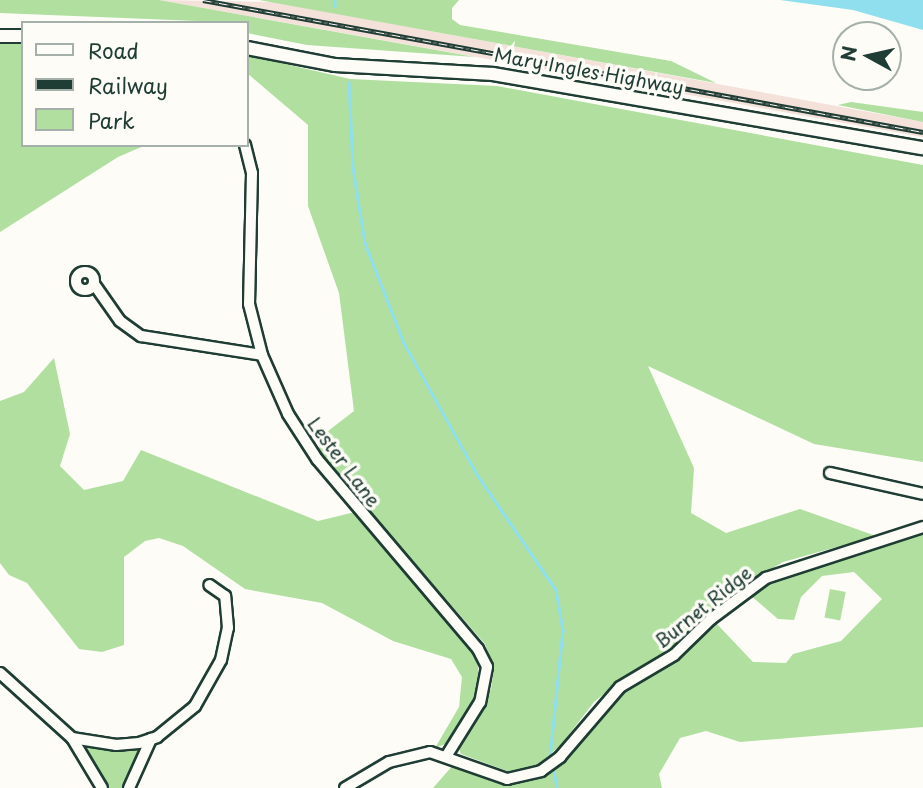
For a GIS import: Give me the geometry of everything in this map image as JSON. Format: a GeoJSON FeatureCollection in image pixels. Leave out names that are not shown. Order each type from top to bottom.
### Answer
{"type":"FeatureCollection","features":[{"type":"Feature","properties":{"kind":"street"},"geometry":{"type":"LineString","coordinates":[[0,36],[21,36]]}},
{"type":"Feature","properties":{"kind":"street","name":"Mary Ingles Highway"},"geometry":{"type":"LineString","coordinates":[[248,48],[335,65],[493,74],[923,148]]}},
{"type":"Feature","properties":{"kind":"street","name":"Lester Lane"},"geometry":{"type":"LineString","coordinates":[[246,147],[252,173],[247,293],[262,355],[305,443],[484,659],[488,674],[483,695],[447,755]]}},
{"type":"Feature","properties":{"kind":"street"},"geometry":{"type":"LineString","coordinates":[[94,284],[120,321],[141,335],[262,355]]}},
{"type":"Feature","properties":{"kind":"street"},"geometry":{"type":"LineString","coordinates":[[830,473],[923,494]]}},
{"type":"Feature","properties":{"kind":"street","name":"Burnet Ridge"},"geometry":{"type":"LineString","coordinates":[[345,788],[400,758],[430,752],[447,755],[483,774],[506,779],[541,771],[560,757],[620,687],[674,654],[711,619],[766,578],[923,527]]}},
{"type":"Feature","properties":{"kind":"street"},"geometry":{"type":"LineString","coordinates":[[129,788],[151,740],[200,701],[221,660],[228,628],[225,596],[209,585]]}},
{"type":"Feature","properties":{"kind":"street"},"geometry":{"type":"LineString","coordinates":[[0,673],[72,738],[102,788]]}},
{"type":"Feature","properties":{"kind":"street"},"geometry":{"type":"LineString","coordinates":[[72,738],[116,745],[151,740]]}},
{"type":"Feature","properties":{"kind":"shaded area"},"geometry":{"type":"Polygon","coordinates":[[[159,0],[274,2],[923,122],[923,137],[159,0]]]}},
{"type":"Feature","properties":{"kind":"green space"},"geometry":{"type":"Polygon","coordinates":[[[0,0],[159,0],[475,57],[307,45],[248,33],[248,21],[0,13],[0,0]]]}},
{"type":"Feature","properties":{"kind":"green space"},"geometry":{"type":"Polygon","coordinates":[[[259,0],[459,0],[452,8],[452,19],[460,25],[671,61],[716,83],[259,0]]]}},
{"type":"Feature","properties":{"kind":"green space"},"geometry":{"type":"Polygon","coordinates":[[[0,39],[21,39],[21,147],[141,147],[118,157],[0,232],[0,39]]]}},
{"type":"Feature","properties":{"kind":"green space"},"geometry":{"type":"Polygon","coordinates":[[[248,55],[350,79],[497,86],[923,165],[923,462],[814,444],[648,366],[694,468],[691,513],[726,533],[800,509],[876,536],[783,562],[740,587],[663,656],[628,674],[594,702],[560,746],[536,766],[510,772],[461,754],[459,749],[491,689],[494,668],[485,644],[319,453],[319,438],[354,411],[339,293],[308,206],[308,125],[248,74],[248,55]]]}},
{"type":"Feature","properties":{"kind":"green space"},"geometry":{"type":"Polygon","coordinates":[[[851,102],[923,112],[923,122],[838,105],[851,102]]]}},
{"type":"Feature","properties":{"kind":"green space"},"geometry":{"type":"Polygon","coordinates":[[[54,358],[70,434],[60,466],[84,490],[123,481],[141,450],[318,521],[355,512],[477,655],[480,689],[450,742],[435,748],[459,707],[462,677],[451,659],[393,641],[322,603],[245,589],[183,546],[159,538],[145,541],[124,557],[124,645],[102,652],[79,649],[27,583],[9,575],[0,563],[0,401],[24,392],[54,358]]]}},
{"type":"Feature","properties":{"kind":"green space"},"geometry":{"type":"Polygon","coordinates":[[[923,530],[923,727],[740,742],[706,731],[680,738],[659,774],[662,788],[433,788],[454,764],[493,782],[530,781],[549,773],[617,693],[715,622],[753,662],[786,663],[793,654],[841,641],[882,599],[854,572],[822,576],[801,597],[794,620],[778,619],[749,594],[762,584],[923,530]]]}},
{"type":"Feature","properties":{"kind":"green space"},"geometry":{"type":"Polygon","coordinates":[[[830,589],[846,592],[840,621],[824,617],[830,589]]]}},
{"type":"Feature","properties":{"kind":"green space"},"geometry":{"type":"Polygon","coordinates":[[[84,747],[139,749],[124,788],[106,788],[84,747]]]}},
{"type":"Feature","properties":{"kind":"water"},"geometry":{"type":"Polygon","coordinates":[[[780,0],[923,0],[923,30],[902,24],[902,21],[892,21],[853,10],[780,0]]]}},
{"type":"Feature","properties":{"kind":"waterway"},"geometry":{"type":"LineString","coordinates":[[335,0],[335,6]]}},
{"type":"Feature","properties":{"kind":"waterway"},"geometry":{"type":"LineString","coordinates":[[349,82],[353,168],[365,243],[404,343],[478,476],[556,590],[563,630],[550,757]]}},
{"type":"Feature","properties":{"kind":"waterway"},"geometry":{"type":"LineString","coordinates":[[554,772],[557,788]]}},
{"type":"Feature","properties":{"kind":"railway"},"geometry":{"type":"LineString","coordinates":[[203,0],[923,132]]}}]}
